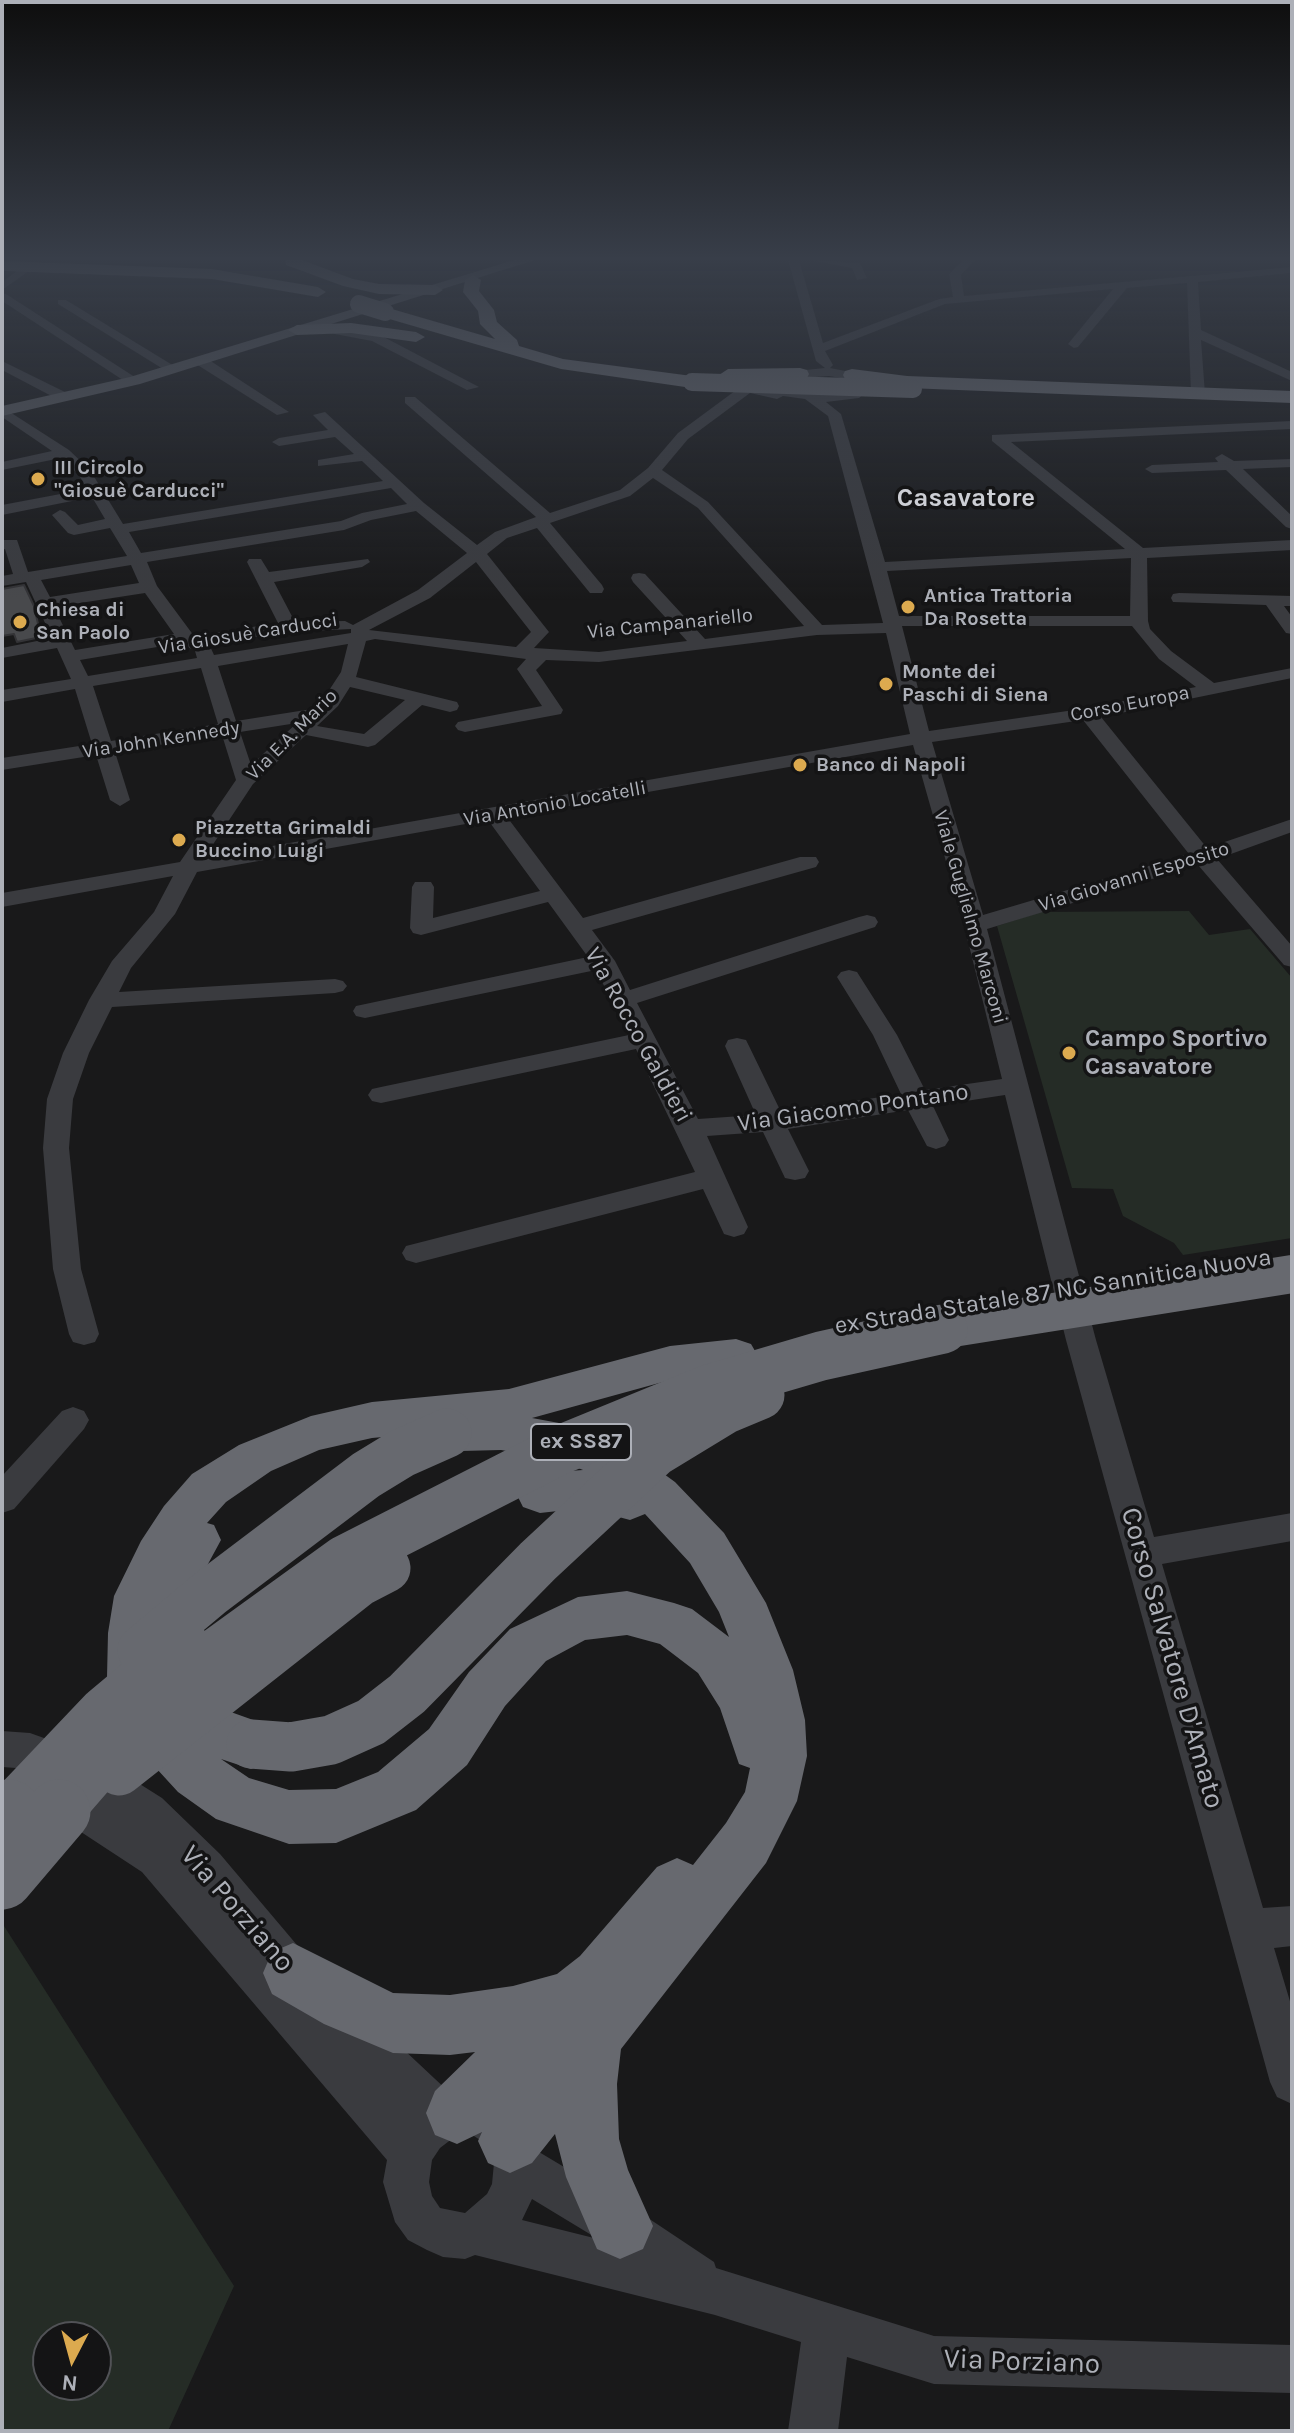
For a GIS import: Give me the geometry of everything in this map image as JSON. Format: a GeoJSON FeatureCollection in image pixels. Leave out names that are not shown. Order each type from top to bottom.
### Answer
{"type":"FeatureCollection","features":[{"type":"Feature","properties":{"kind":"highway"},"geometry":{"type":"LineString","coordinates":[[589,374],[611,378],[748,388]]}},
{"type":"Feature","properties":{"kind":"highway"},"geometry":{"type":"LineString","coordinates":[[626,374],[913,387],[1198,394],[1292,402]]}},
{"type":"Feature","properties":{"kind":"highway"},"geometry":{"type":"LineString","coordinates":[[717,374],[800,374]]}},
{"type":"Feature","properties":{"kind":"highway"},"geometry":{"type":"LineString","coordinates":[[852,375],[907,382],[1292,402]]}},
{"type":"Feature","properties":{"kind":"highway"},"geometry":{"type":"LineString","coordinates":[[854,395],[901,392],[1292,402]]}},
{"type":"Feature","properties":{"kind":"highway","name":"ex Strada Statale 87 NC Sannitica Nuova"},"geometry":{"type":"LineString","coordinates":[[2,1878],[16,1818],[116,1701],[176,1650],[324,1542],[540,1429],[806,1332],[954,1303],[1292,1254]]}},
{"type":"Feature","properties":{"kind":"highway","name":"ex Strada Statale 87 NC Sannitica Nuova"},"geometry":{"type":"LineString","coordinates":[[16,1818],[129,1730],[192,1670],[344,1560],[560,1450],[709,1389],[821,1356],[965,1324],[1292,1274]]}},
{"type":"Feature","properties":{"kind":"highway"},"geometry":{"type":"LineString","coordinates":[[736,1356],[670,1363],[509,1407],[372,1420],[311,1434],[255,1458],[209,1488],[181,1520],[158,1556],[159,1583],[166,1615],[165,1646],[169,1676],[180,1708],[212,1731],[251,1744],[291,1747],[331,1740],[371,1722],[407,1694],[538,1561],[655,1452],[724,1410],[877,1344]]}},
{"type":"Feature","properties":{"kind":"highway"},"geometry":{"type":"LineString","coordinates":[[450,2115],[538,2039],[582,2018],[746,1843],[770,1801],[780,1756],[779,1720],[767,1670],[741,1603],[707,1548],[658,1496],[612,1461],[559,1441],[501,1432],[447,1433],[354,1443],[296,1460],[252,1488],[205,1527],[159,1583],[133,1633],[133,1677],[153,1726],[197,1774],[235,1800],[289,1817],[336,1816],[397,1791],[448,1747],[487,1689],[528,1645],[578,1619],[627,1613],[674,1625],[716,1657],[743,1698],[758,1746]]}},
{"type":"Feature","properties":{"kind":"highway"},"geometry":{"type":"LineString","coordinates":[[16,1818],[46,1748],[145,1647],[366,1475],[402,1453],[447,1433]]}},
{"type":"Feature","properties":{"kind":"highway"},"geometry":{"type":"LineString","coordinates":[[16,1818],[359,1582],[498,1505],[540,1493],[585,1489],[629,1500],[657,1518],[684,1543],[712,1581],[751,1674],[760,1710],[758,1746],[742,1807],[601,1977],[513,2152]]}},
{"type":"Feature","properties":{"kind":"highway"},"geometry":{"type":"LineString","coordinates":[[293,1973],[345,2003],[393,2023],[450,2025],[513,2016],[582,2018]]}},
{"type":"Feature","properties":{"kind":"highway"},"geometry":{"type":"LineString","coordinates":[[582,2018],[587,2139],[598,2177],[620,2226]]}},
{"type":"Feature","properties":{"kind":"main road"},"geometry":{"type":"LineString","coordinates":[[2,411],[158,374]]}},
{"type":"Feature","properties":{"kind":"street"},"geometry":{"type":"LineString","coordinates":[[20,374],[66,398]]}},
{"type":"Feature","properties":{"kind":"street"},"geometry":{"type":"LineString","coordinates":[[122,374],[134,381]]}},
{"type":"Feature","properties":{"kind":"street"},"geometry":{"type":"LineString","coordinates":[[221,374],[282,412]]}},
{"type":"Feature","properties":{"kind":"street"},"geometry":{"type":"LineString","coordinates":[[446,374],[472,387]]}},
{"type":"Feature","properties":{"kind":"street"},"geometry":{"type":"LineString","coordinates":[[807,374],[800,374],[787,383],[789,388],[809,396],[830,411]]}},
{"type":"Feature","properties":{"kind":"street"},"geometry":{"type":"LineString","coordinates":[[748,388],[830,411],[867,386],[852,375],[841,374]]}},
{"type":"Feature","properties":{"kind":"street"},"geometry":{"type":"LineString","coordinates":[[1197,374],[1198,394]]}},
{"type":"Feature","properties":{"kind":"street"},"geometry":{"type":"LineString","coordinates":[[15,386],[35,381]]}},
{"type":"Feature","properties":{"kind":"street"},"geometry":{"type":"LineString","coordinates":[[2,653],[187,640],[289,627],[360,632],[424,594],[479,555],[501,535],[625,493],[653,471],[683,436],[748,388],[809,396],[854,395]]}},
{"type":"Feature","properties":{"kind":"street"},"geometry":{"type":"LineString","coordinates":[[410,400],[543,520],[596,589]]}},
{"type":"Feature","properties":{"kind":"street"},"geometry":{"type":"LineString","coordinates":[[2,411],[62,452],[85,473],[138,561],[149,587],[187,640],[203,648],[246,780]]}},
{"type":"Feature","properties":{"kind":"street","name":"Viale Guglielmo Marconi"},"geometry":{"type":"LineString","coordinates":[[830,411],[878,567],[920,738],[975,925],[1054,1234]]}},
{"type":"Feature","properties":{"kind":"street"},"geometry":{"type":"LineString","coordinates":[[320,415],[419,506],[479,555],[540,632],[520,653]]}},
{"type":"Feature","properties":{"kind":"street"},"geometry":{"type":"LineString","coordinates":[[1209,688],[1151,643],[1139,621],[1139,553],[997,438],[1286,426],[1292,437]]}},
{"type":"Feature","properties":{"kind":"street"},"geometry":{"type":"LineString","coordinates":[[1193,430],[1292,524]]}},
{"type":"Feature","properties":{"kind":"street"},"geometry":{"type":"LineString","coordinates":[[279,442],[339,432]]}},
{"type":"Feature","properties":{"kind":"street"},"geometry":{"type":"LineString","coordinates":[[2,464],[62,452]]}},
{"type":"Feature","properties":{"kind":"street"},"geometry":{"type":"LineString","coordinates":[[323,463],[367,456]]}},
{"type":"Feature","properties":{"kind":"street"},"geometry":{"type":"LineString","coordinates":[[1152,469],[1292,463]]}},
{"type":"Feature","properties":{"kind":"street"},"geometry":{"type":"LineString","coordinates":[[653,471],[703,505],[817,630]]}},
{"type":"Feature","properties":{"kind":"street"},"geometry":{"type":"LineString","coordinates":[[60,515],[74,530],[118,526],[397,483]]}},
{"type":"Feature","properties":{"kind":"street"},"geometry":{"type":"LineString","coordinates":[[2,510],[97,491]]}},
{"type":"Feature","properties":{"kind":"street"},"geometry":{"type":"LineString","coordinates":[[2,581],[344,525],[367,516],[419,506]]}},
{"type":"Feature","properties":{"kind":"street"},"geometry":{"type":"LineString","coordinates":[[2,545],[11,543],[67,649],[106,748],[120,800]]}},
{"type":"Feature","properties":{"kind":"street"},"geometry":{"type":"LineString","coordinates":[[878,567],[1292,545]]}},
{"type":"Feature","properties":{"kind":"street"},"geometry":{"type":"LineString","coordinates":[[255,561],[289,627]]}},
{"type":"Feature","properties":{"kind":"street"},"geometry":{"type":"LineString","coordinates":[[265,578],[362,562]]}},
{"type":"Feature","properties":{"kind":"street"},"geometry":{"type":"LineString","coordinates":[[639,578],[700,644]]}},
{"type":"Feature","properties":{"kind":"street"},"geometry":{"type":"LineString","coordinates":[[44,603],[149,587]]}},
{"type":"Feature","properties":{"kind":"street"},"geometry":{"type":"LineString","coordinates":[[1179,598],[1292,601]]}},
{"type":"Feature","properties":{"kind":"street"},"geometry":{"type":"LineString","coordinates":[[1272,602],[1292,629]]}},
{"type":"Feature","properties":{"kind":"street","name":"Via Campanariello"},"geometry":{"type":"LineString","coordinates":[[360,632],[520,653],[599,657],[891,624],[1139,621]]}},
{"type":"Feature","properties":{"kind":"street","name":"Via Giosuè Carducci"},"geometry":{"type":"LineString","coordinates":[[2,696],[207,663],[360,632]]}},
{"type":"Feature","properties":{"kind":"street","name":"Via E.A. Mario"},"geometry":{"type":"LineString","coordinates":[[84,1334],[67,1269],[56,1148],[60,1099],[76,1053],[120,966],[164,914],[199,847],[246,780],[319,714],[346,680],[360,632]]}},
{"type":"Feature","properties":{"kind":"street"},"geometry":{"type":"LineString","coordinates":[[465,726],[554,710],[526,669],[541,654]]}},
{"type":"Feature","properties":{"kind":"street","name":"Corso Europa"},"geometry":{"type":"LineString","coordinates":[[920,738],[1088,714],[1292,673]]}},
{"type":"Feature","properties":{"kind":"street"},"geometry":{"type":"LineString","coordinates":[[346,680],[450,706]]}},
{"type":"Feature","properties":{"kind":"street"},"geometry":{"type":"LineString","coordinates":[[304,729],[368,741],[419,698]]}},
{"type":"Feature","properties":{"kind":"street","name":"Via John Kennedy"},"geometry":{"type":"LineString","coordinates":[[2,764],[319,714]]}},
{"type":"Feature","properties":{"kind":"street"},"geometry":{"type":"LineString","coordinates":[[1088,714],[1203,857],[1292,960]]}},
{"type":"Feature","properties":{"kind":"street","name":"Via Antonio Locatelli"},"geometry":{"type":"LineString","coordinates":[[2,900],[920,738]]}},
{"type":"Feature","properties":{"kind":"street"},"geometry":{"type":"LineString","coordinates":[[861,749],[907,756],[928,767]]}},
{"type":"Feature","properties":{"kind":"street","name":"Via Rocco Galdieri"},"geometry":{"type":"LineString","coordinates":[[495,815],[603,961],[690,1129],[734,1227]]}},
{"type":"Feature","properties":{"kind":"street","name":"Via Giovanni Esposito"},"geometry":{"type":"LineString","coordinates":[[975,925],[1203,857],[1292,825]]}},
{"type":"Feature","properties":{"kind":"street"},"geometry":{"type":"LineString","coordinates":[[578,927],[808,862]]}},
{"type":"Feature","properties":{"kind":"street"},"geometry":{"type":"LineString","coordinates":[[423,887],[421,928],[553,894]]}},
{"type":"Feature","properties":{"kind":"street"},"geometry":{"type":"LineString","coordinates":[[622,1000],[867,922]]}},
{"type":"Feature","properties":{"kind":"street"},"geometry":{"type":"LineString","coordinates":[[365,1011],[603,961]]}},
{"type":"Feature","properties":{"kind":"street"},"geometry":{"type":"LineString","coordinates":[[849,977],[885,1035],[936,1140]]}},
{"type":"Feature","properties":{"kind":"street"},"geometry":{"type":"LineString","coordinates":[[101,1000],[335,986]]}},
{"type":"Feature","properties":{"kind":"street"},"geometry":{"type":"LineString","coordinates":[[381,1095],[642,1040]]}},
{"type":"Feature","properties":{"kind":"street"},"geometry":{"type":"LineString","coordinates":[[737,1046],[795,1171]]}},
{"type":"Feature","properties":{"kind":"street","name":"Via Giacomo Pontano"},"geometry":{"type":"LineString","coordinates":[[690,1129],[774,1122],[1016,1085]]}},
{"type":"Feature","properties":{"kind":"street"},"geometry":{"type":"LineString","coordinates":[[416,1253],[711,1177]]}},
{"type":"Feature","properties":{"kind":"street","name":"Corso Salvatore D'Amato"},"geometry":{"type":"LineString","coordinates":[[1054,1234],[1081,1340],[1292,2082]]}},
{"type":"Feature","properties":{"kind":"street"},"geometry":{"type":"LineString","coordinates":[[2,1499],[73,1420]]}},
{"type":"Feature","properties":{"kind":"street"},"geometry":{"type":"LineString","coordinates":[[1143,1553],[1292,1527]]}},
{"type":"Feature","properties":{"kind":"street","name":"Via Porziano"},"geometry":{"type":"LineString","coordinates":[[2,1749],[30,1751],[84,1770],[148,1811],[206,1868],[312,1995],[450,2115],[478,2114],[496,2124],[513,2152],[715,2291]]}},
{"type":"Feature","properties":{"kind":"street","name":"Via Porziano"},"geometry":{"type":"LineString","coordinates":[[2,1759],[156,1858],[411,2153],[406,2182],[411,2206],[424,2224],[443,2234],[465,2236],[475,2232],[715,2291],[934,2360],[1292,2369]]}},
{"type":"Feature","properties":{"kind":"street"},"geometry":{"type":"LineString","coordinates":[[1249,1930],[1292,1926]]}},
{"type":"Feature","properties":{"kind":"street"},"geometry":{"type":"LineString","coordinates":[[411,2153],[424,2132],[450,2115]]}},
{"type":"Feature","properties":{"kind":"street"},"geometry":{"type":"LineString","coordinates":[[475,2232],[486,2227],[503,2210],[514,2188],[513,2152]]}},
{"type":"Feature","properties":{"kind":"street"},"geometry":{"type":"LineString","coordinates":[[813,2431],[827,2326]]}},
{"type":"Feature","properties":{"kind":"shaded area","name":"Campo Sportivo Casavatore"},"geometry":{"type":"Polygon","coordinates":[[[1189,911],[1209,935],[1250,929],[1292,978],[1292,1238],[1183,1255],[1174,1243],[1123,1216],[1113,1189],[1072,1188],[997,926],[1040,912],[1189,911]]]}},
{"type":"Feature","properties":{"kind":"shaded area"},"geometry":{"type":"Polygon","coordinates":[[[4,1926],[234,2286],[168,2431],[2,2431],[4,1926]]]}},
{"type":"Feature","properties":{"kind":"building","name":"Chiesa di San Paolo"},"geometry":{"type":"Polygon","coordinates":[[[24,585],[34,606],[41,637],[17,642],[14,634],[2,636],[2,589],[24,585]]]}},
{"type":"Feature","properties":{"kind":"place","name":"III Circolo \"Giosuè Carducci\""},"geometry":{"type":"Point","coordinates":[38,479]}},
{"type":"Feature","properties":{"kind":"place","name":"Antica Trattoria Da Rosetta"},"geometry":{"type":"Point","coordinates":[908,607]}},
{"type":"Feature","properties":{"kind":"place","name":"Chiesa di San Paolo"},"geometry":{"type":"Point","coordinates":[20,622]}},
{"type":"Feature","properties":{"kind":"place","name":"Monte dei Paschi di Siena"},"geometry":{"type":"Point","coordinates":[886,684]}},
{"type":"Feature","properties":{"kind":"place","name":"Banco di Napoli"},"geometry":{"type":"Point","coordinates":[800,765]}},
{"type":"Feature","properties":{"kind":"place","name":"Piazzetta Grimaldi Buccino Luigi"},"geometry":{"type":"Point","coordinates":[179,840]}},
{"type":"Feature","properties":{"kind":"place","name":"Campo Sportivo Casavatore"},"geometry":{"type":"Point","coordinates":[1069,1053]}},
{"type":"Feature","properties":{"kind":"district","name":"Casavatore"},"geometry":{"type":"Point","coordinates":[966,499]}}]}
